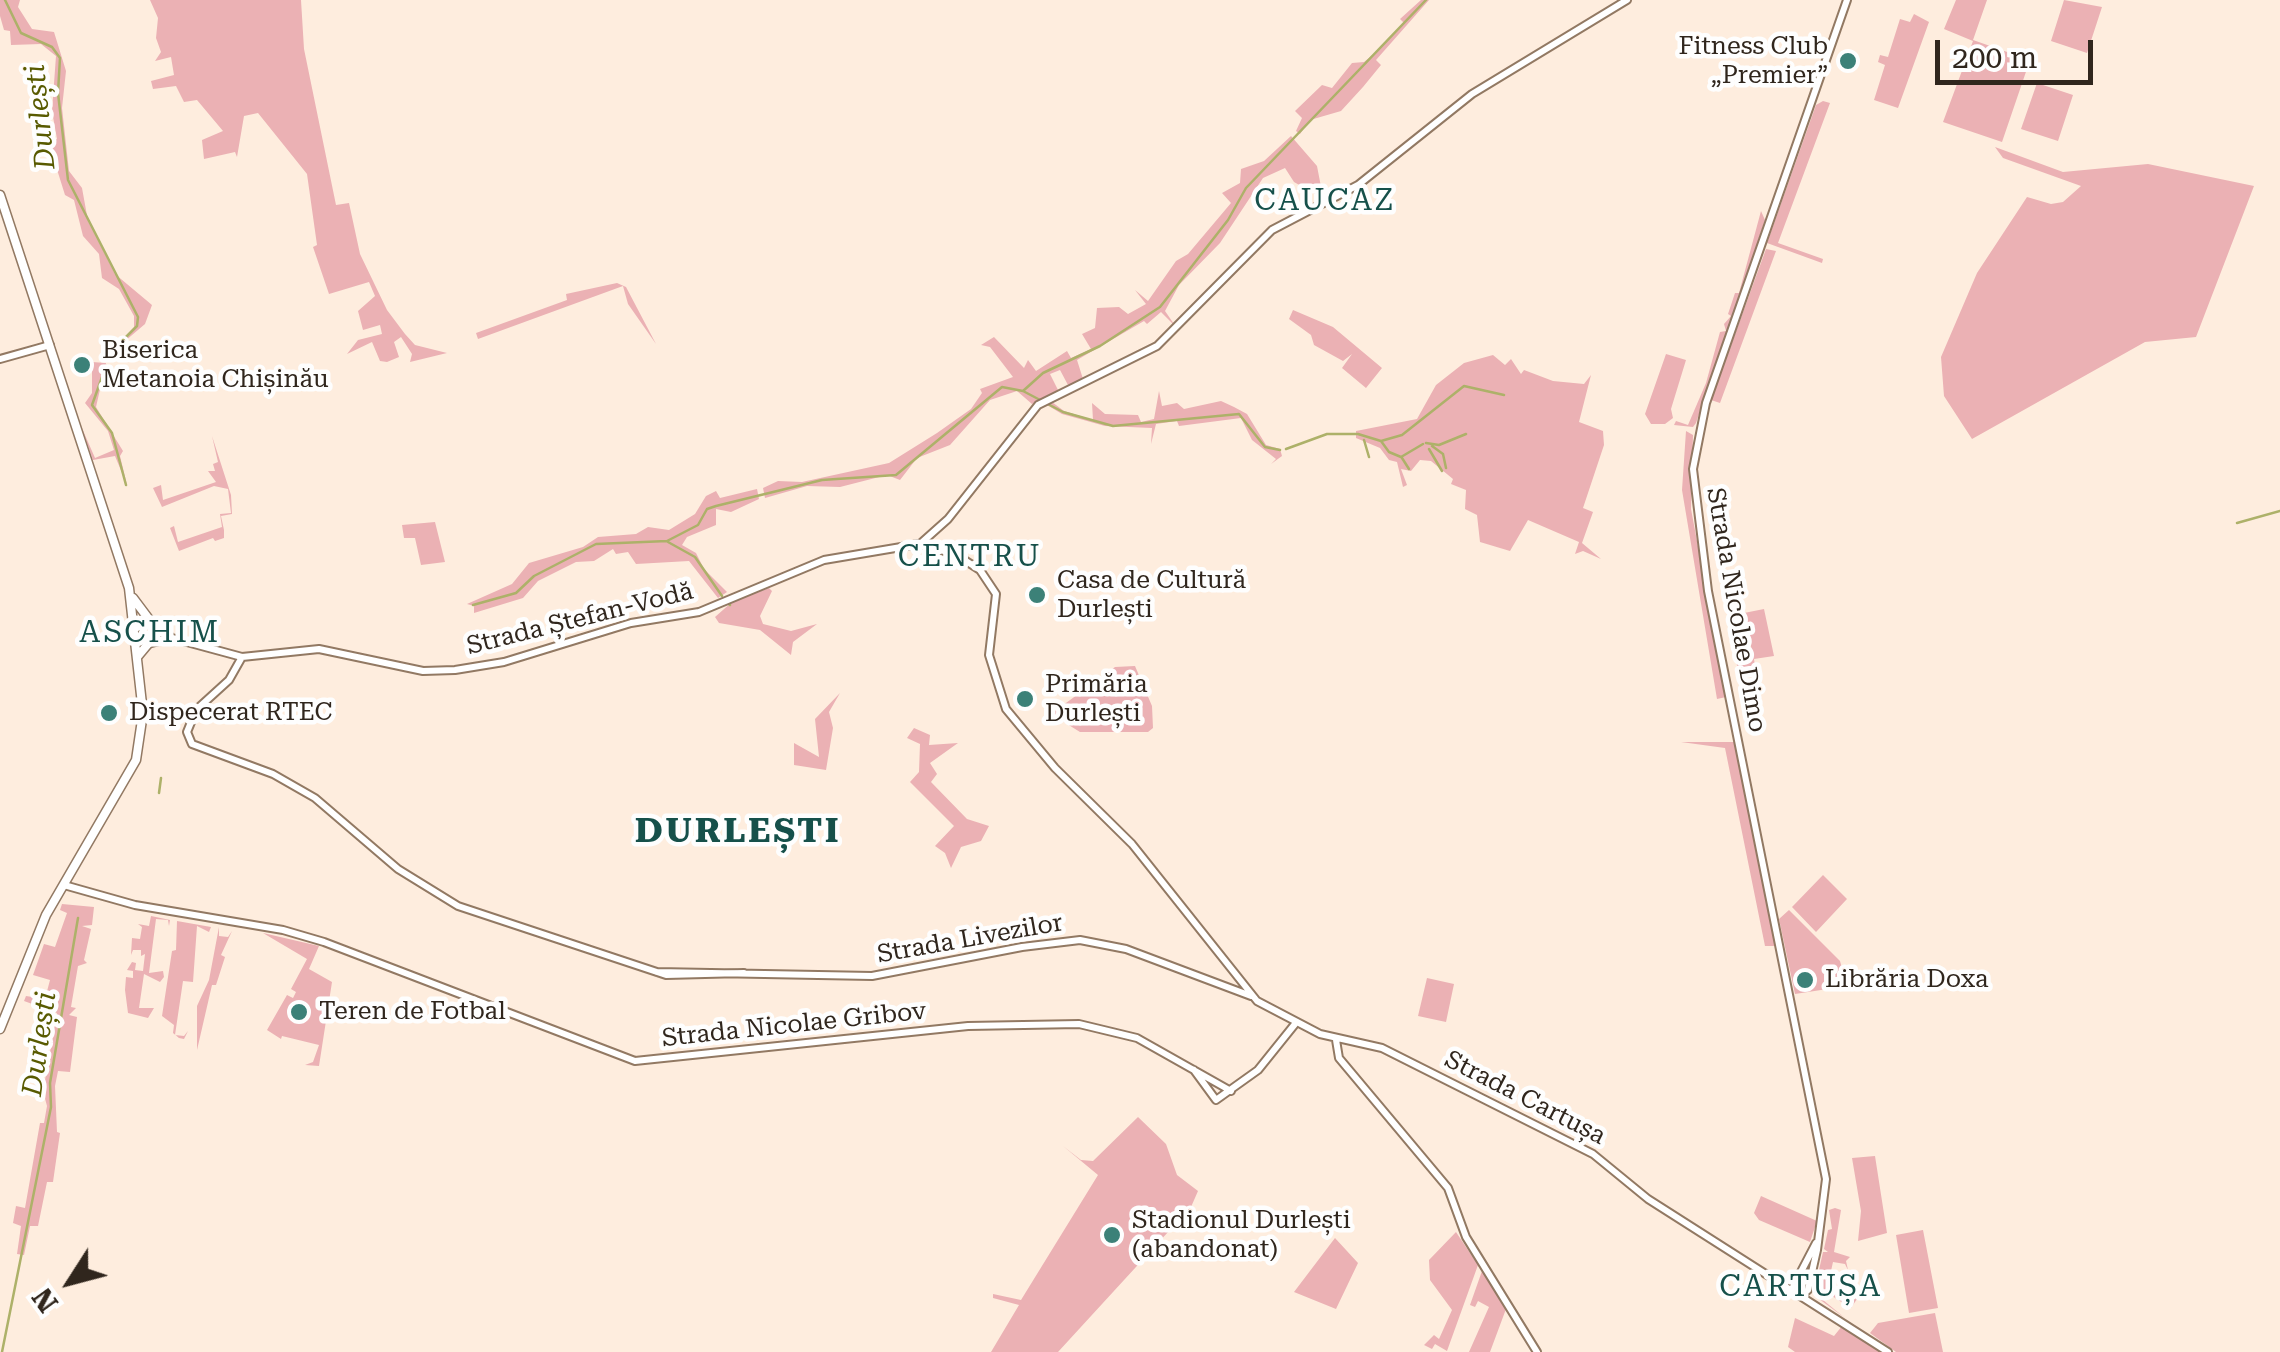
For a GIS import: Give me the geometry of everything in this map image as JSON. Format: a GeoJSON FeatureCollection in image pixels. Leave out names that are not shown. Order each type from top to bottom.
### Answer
{"type":"FeatureCollection","features":[{"type":"Feature","properties":{"kind":"main road"},"geometry":{"type":"LineString","coordinates":[[0,195],[131,596],[143,713],[139,752],[35,940],[0,1029]]}},
{"type":"Feature","properties":{"kind":"main road"},"geometry":{"type":"LineString","coordinates":[[131,596],[152,622]]}},
{"type":"Feature","properties":{"kind":"main road"},"geometry":{"type":"LineString","coordinates":[[138,656],[148,644]]}},
{"type":"Feature","properties":{"kind":"street"},"geometry":{"type":"LineString","coordinates":[[936,547],[936,535],[1038,406],[1157,346],[1272,230],[1358,184],[1472,94],[1627,0]]}},
{"type":"Feature","properties":{"kind":"street","name":"Strada Nicolae Dimo"},"geometry":{"type":"LineString","coordinates":[[1808,1286],[1826,1179],[1709,596],[1692,474],[1706,402],[1847,0]]}},
{"type":"Feature","properties":{"kind":"street"},"geometry":{"type":"LineString","coordinates":[[0,358],[51,344]]}},
{"type":"Feature","properties":{"kind":"street"},"geometry":{"type":"LineString","coordinates":[[919,544],[944,524]]}},
{"type":"Feature","properties":{"kind":"street"},"geometry":{"type":"LineString","coordinates":[[919,544],[936,547],[980,570],[996,594],[989,655],[1006,709],[1066,780],[1125,836],[1252,996]]}},
{"type":"Feature","properties":{"kind":"street","name":"Strada Ștefan-Vodă"},"geometry":{"type":"LineString","coordinates":[[152,622],[172,638],[242,657],[318,649],[424,671],[488,665],[631,623],[698,612],[814,562],[919,544]]}},
{"type":"Feature","properties":{"kind":"street"},"geometry":{"type":"LineString","coordinates":[[148,644],[135,632],[152,622]]}},
{"type":"Feature","properties":{"kind":"street","name":"Strada Ștefan-Vodă"},"geometry":{"type":"LineString","coordinates":[[148,644],[172,638]]}},
{"type":"Feature","properties":{"kind":"street","name":"Strada Livezilor"},"geometry":{"type":"LineString","coordinates":[[242,657],[229,680],[200,704],[188,728],[189,741],[209,753],[273,774],[316,798],[398,869],[450,902],[656,972],[886,975],[1022,947],[1080,940],[1126,949],[1252,996]]}},
{"type":"Feature","properties":{"kind":"street","name":"Strada Nicolae Gribov"},"geometry":{"type":"LineString","coordinates":[[64,885],[135,905],[306,937],[634,1061],[968,1026],[1064,1024],[1137,1038],[1190,1064],[1231,1092],[1216,1100],[1190,1064]]}},
{"type":"Feature","properties":{"kind":"street","name":"Strada Cartușa"},"geometry":{"type":"LineString","coordinates":[[1252,996],[1294,1024],[1336,1040],[1376,1045],[1585,1150],[1648,1199],[1784,1282],[1794,1284]]}},
{"type":"Feature","properties":{"kind":"street"},"geometry":{"type":"LineString","coordinates":[[1231,1092],[1258,1070],[1294,1024]]}},
{"type":"Feature","properties":{"kind":"street"},"geometry":{"type":"LineString","coordinates":[[1336,1040],[1344,1064],[1448,1188],[1469,1242],[1537,1352]]}},
{"type":"Feature","properties":{"kind":"street","name":"Strada Nicolae Dimo"},"geometry":{"type":"LineString","coordinates":[[1794,1284],[1816,1242]]}},
{"type":"Feature","properties":{"kind":"street"},"geometry":{"type":"LineString","coordinates":[[1794,1284],[1808,1286]]}},
{"type":"Feature","properties":{"kind":"street"},"geometry":{"type":"LineString","coordinates":[[1794,1284],[1802,1295],[1888,1352]]}},
{"type":"Feature","properties":{"kind":"street"},"geometry":{"type":"LineString","coordinates":[[1802,1295],[1808,1286]]}},
{"type":"Feature","properties":{"kind":"street"},"geometry":{"type":"LineString","coordinates":[[1808,1286],[1814,1302]]}},
{"type":"Feature","properties":{"kind":"shaded area"},"geometry":{"type":"Polygon","coordinates":[[[0,0],[20,0],[18,7],[32,29],[54,32],[66,71],[62,108],[69,171],[82,188],[88,221],[115,274],[152,305],[145,324],[125,341],[125,355],[118,355],[119,343],[134,327],[134,316],[119,289],[102,278],[99,254],[83,236],[74,200],[65,195],[49,144],[57,139],[52,111],[56,56],[41,44],[11,45],[10,31],[4,30],[0,16],[0,0]]]}},
{"type":"Feature","properties":{"kind":"shaded area"},"geometry":{"type":"Polygon","coordinates":[[[150,0],[301,0],[304,49],[336,205],[349,203],[360,254],[387,310],[405,334],[415,345],[447,353],[410,362],[412,354],[401,337],[394,342],[399,357],[387,362],[380,361],[372,342],[347,354],[358,340],[382,334],[380,325],[363,330],[358,311],[375,296],[369,282],[329,294],[313,247],[317,245],[307,174],[258,113],[244,116],[237,157],[235,152],[204,159],[202,140],[223,131],[197,100],[184,102],[176,86],[153,89],[151,81],[174,75],[171,57],[155,61],[161,52],[156,38],[158,18],[150,0]]]}},
{"type":"Feature","properties":{"kind":"shaded area"},"geometry":{"type":"Polygon","coordinates":[[[1421,0],[1429,0],[1376,60],[1381,65],[1341,111],[1310,120],[1300,134],[1296,131],[1302,118],[1295,111],[1322,85],[1332,88],[1352,63],[1364,62],[1376,52],[1404,23],[1400,19],[1421,0]]]}},
{"type":"Feature","properties":{"kind":"shaded area"},"geometry":{"type":"Polygon","coordinates":[[[1956,0],[1987,0],[1973,40],[2030,60],[2002,142],[1943,122],[1973,41],[1944,29],[1956,0]]]}},
{"type":"Feature","properties":{"kind":"shaded area"},"geometry":{"type":"Polygon","coordinates":[[[2064,0],[2102,7],[2087,53],[2051,41],[2064,0]]]}},
{"type":"Feature","properties":{"kind":"shaded area"},"geometry":{"type":"Polygon","coordinates":[[[1914,14],[1929,22],[1898,108],[1874,100],[1885,65],[1878,62],[1880,55],[1888,57],[1900,19],[1910,22],[1914,14]]]}},
{"type":"Feature","properties":{"kind":"shaded area"},"geometry":{"type":"Polygon","coordinates":[[[2037,83],[2073,95],[2058,141],[2021,129],[2037,83]]]}},
{"type":"Feature","properties":{"kind":"shaded area"},"geometry":{"type":"Polygon","coordinates":[[[1830,103],[1778,243],[1823,259],[1822,263],[1767,243],[1816,105],[1830,103]]]}},
{"type":"Feature","properties":{"kind":"shaded area"},"geometry":{"type":"Polygon","coordinates":[[[1291,136],[1317,166],[1322,192],[1317,195],[1294,182],[1285,168],[1263,178],[1220,243],[1179,285],[1165,311],[1176,327],[1161,312],[1147,324],[1144,321],[1077,360],[1083,379],[1068,385],[1060,370],[1050,374],[1058,390],[1032,404],[1017,391],[990,400],[950,445],[917,458],[900,480],[887,475],[840,487],[807,486],[765,498],[763,488],[778,481],[802,482],[889,463],[937,433],[971,409],[982,393],[980,389],[1013,377],[990,347],[981,345],[994,337],[1024,368],[1028,360],[1036,371],[1067,351],[1071,358],[1091,349],[1082,334],[1095,328],[1097,308],[1119,307],[1128,314],[1146,304],[1135,290],[1148,301],[1176,261],[1188,254],[1231,203],[1222,193],[1240,183],[1241,169],[1264,161],[1291,136]]]}},
{"type":"Feature","properties":{"kind":"shaded area"},"geometry":{"type":"Polygon","coordinates":[[[1995,147],[2063,172],[2148,164],[2254,186],[2196,337],[2145,342],[1972,439],[1944,396],[1941,357],[1977,273],[2027,197],[2051,204],[2063,202],[2081,186],[2003,158],[1995,147]]]}},
{"type":"Feature","properties":{"kind":"shaded area"},"geometry":{"type":"Polygon","coordinates":[[[1761,211],[1765,220],[1696,423],[1693,427],[1674,425],[1676,421],[1688,425],[1706,383],[1720,332],[1726,331],[1724,324],[1731,316],[1728,314],[1735,293],[1739,293],[1761,211]]]}},
{"type":"Feature","properties":{"kind":"shaded area"},"geometry":{"type":"Polygon","coordinates":[[[1766,249],[1776,251],[1720,403],[1711,400],[1766,249]]]}},
{"type":"Feature","properties":{"kind":"shaded area"},"geometry":{"type":"Polygon","coordinates":[[[617,283],[626,287],[656,344],[628,304],[623,286],[478,339],[476,333],[567,300],[566,294],[617,283]]]}},
{"type":"Feature","properties":{"kind":"shaded area"},"geometry":{"type":"Polygon","coordinates":[[[1293,310],[1333,327],[1382,368],[1366,388],[1342,368],[1352,354],[1343,361],[1314,345],[1311,335],[1289,319],[1293,310]]]}},
{"type":"Feature","properties":{"kind":"shaded area"},"geometry":{"type":"Polygon","coordinates":[[[1666,354],[1686,360],[1671,409],[1673,418],[1665,424],[1651,424],[1645,414],[1666,354]]]}},
{"type":"Feature","properties":{"kind":"shaded area"},"geometry":{"type":"Polygon","coordinates":[[[1493,355],[1505,365],[1511,359],[1521,374],[1524,370],[1553,381],[1584,384],[1591,375],[1579,422],[1603,431],[1604,445],[1583,508],[1593,512],[1582,543],[1601,559],[1583,551],[1575,554],[1579,542],[1528,520],[1510,551],[1480,542],[1477,515],[1465,509],[1466,490],[1451,484],[1453,479],[1431,461],[1420,460],[1411,471],[1401,469],[1407,485],[1403,487],[1397,462],[1389,460],[1380,448],[1356,438],[1356,431],[1417,419],[1436,385],[1464,363],[1493,355]]]}},
{"type":"Feature","properties":{"kind":"shaded area"},"geometry":{"type":"Polygon","coordinates":[[[92,362],[106,363],[96,407],[123,451],[120,456],[127,485],[115,456],[93,460],[81,426],[95,458],[114,450],[108,431],[85,403],[92,393],[92,362]]]}},
{"type":"Feature","properties":{"kind":"shaded area"},"geometry":{"type":"Polygon","coordinates":[[[1159,391],[1162,406],[1177,403],[1184,409],[1221,401],[1234,407],[1247,414],[1266,445],[1280,449],[1282,456],[1271,464],[1276,459],[1252,440],[1241,418],[1179,426],[1177,421],[1156,424],[1151,444],[1152,428],[1105,426],[1062,414],[1047,405],[1052,402],[1064,411],[1093,420],[1092,403],[1105,414],[1138,415],[1141,422],[1154,419],[1159,391]]]}},
{"type":"Feature","properties":{"kind":"shaded area"},"geometry":{"type":"Polygon","coordinates":[[[1686,431],[1693,435],[1691,509],[1726,697],[1717,699],[1682,490],[1686,431]]]}},
{"type":"Feature","properties":{"kind":"shaded area"},"geometry":{"type":"Polygon","coordinates":[[[212,436],[231,495],[232,514],[221,516],[224,538],[213,538],[179,551],[170,528],[174,526],[178,542],[222,527],[220,514],[231,513],[228,489],[214,486],[162,507],[153,488],[161,485],[163,500],[216,482],[208,471],[215,471],[213,464],[218,462],[212,436]]]}},
{"type":"Feature","properties":{"kind":"shaded area"},"geometry":{"type":"Polygon","coordinates":[[[757,489],[759,499],[731,512],[716,509],[716,525],[687,537],[682,545],[696,553],[704,569],[727,592],[718,598],[689,561],[636,564],[628,552],[616,554],[613,549],[594,561],[576,562],[538,581],[523,598],[474,613],[474,606],[467,604],[512,584],[529,563],[583,547],[598,537],[636,534],[648,527],[669,530],[695,514],[706,496],[716,491],[720,498],[757,489]]]}},
{"type":"Feature","properties":{"kind":"shaded area"},"geometry":{"type":"Polygon","coordinates":[[[435,522],[445,562],[421,565],[415,538],[404,538],[402,525],[435,522]]]}},
{"type":"Feature","properties":{"kind":"shaded area"},"geometry":{"type":"Polygon","coordinates":[[[769,588],[772,591],[760,616],[763,624],[791,631],[817,624],[793,642],[791,655],[760,630],[719,623],[715,617],[732,602],[769,588]]]}},
{"type":"Feature","properties":{"kind":"shaded area"},"geometry":{"type":"Polygon","coordinates":[[[1764,609],[1774,656],[1754,659],[1756,672],[1739,675],[1736,660],[1753,656],[1744,613],[1764,609]]]}},
{"type":"Feature","properties":{"kind":"shaded area"},"geometry":{"type":"Polygon","coordinates":[[[1135,666],[1152,706],[1153,728],[1148,732],[1080,732],[1051,714],[1115,667],[1135,666]]]}},
{"type":"Feature","properties":{"kind":"shaded area"},"geometry":{"type":"Polygon","coordinates":[[[840,693],[829,712],[833,728],[826,770],[794,765],[794,743],[819,757],[815,719],[840,693]]]}},
{"type":"Feature","properties":{"kind":"shaded area"},"geometry":{"type":"Polygon","coordinates":[[[914,728],[930,735],[929,745],[958,743],[930,763],[937,774],[931,782],[967,819],[989,826],[981,841],[961,847],[951,868],[945,853],[935,846],[954,826],[910,782],[919,772],[920,744],[907,738],[914,728]]]}},
{"type":"Feature","properties":{"kind":"shaded area"},"geometry":{"type":"Polygon","coordinates":[[[1681,742],[1734,742],[1776,946],[1765,946],[1725,748],[1681,742]]]}},
{"type":"Feature","properties":{"kind":"shaded area"},"geometry":{"type":"Polygon","coordinates":[[[1823,875],[1847,899],[1816,932],[1792,907],[1823,875]]]}},
{"type":"Feature","properties":{"kind":"shaded area"},"geometry":{"type":"Polygon","coordinates":[[[62,904],[94,907],[92,925],[82,926],[91,929],[84,960],[87,963],[78,966],[71,1007],[76,1008],[69,1015],[77,1017],[70,1072],[58,1071],[55,1086],[60,1133],[53,1182],[47,1182],[38,1226],[30,1226],[24,1255],[17,1254],[21,1226],[13,1223],[16,1206],[25,1208],[40,1123],[44,1123],[47,1106],[43,1091],[57,1013],[24,1001],[26,996],[45,999],[50,980],[33,975],[44,944],[55,947],[67,913],[60,910],[62,904]]]}},
{"type":"Feature","properties":{"kind":"shaded area"},"geometry":{"type":"Polygon","coordinates":[[[1789,910],[1840,961],[1847,986],[1795,994],[1779,919],[1789,910]]]}},
{"type":"Feature","properties":{"kind":"shaded area"},"geometry":{"type":"Polygon","coordinates":[[[151,916],[170,920],[169,926],[168,920],[156,919],[149,973],[163,971],[164,977],[160,982],[144,974],[139,1008],[154,1008],[148,1018],[128,1013],[125,990],[126,977],[133,978],[133,971],[127,970],[132,962],[136,963],[135,970],[143,971],[145,954],[141,956],[141,950],[133,950],[131,955],[132,938],[140,939],[142,927],[138,924],[149,926],[151,916]]]}},
{"type":"Feature","properties":{"kind":"shaded area"},"geometry":{"type":"Polygon","coordinates":[[[177,921],[211,927],[209,932],[197,926],[193,982],[183,981],[175,1035],[174,1025],[162,1016],[172,951],[176,950],[177,921]]]}},
{"type":"Feature","properties":{"kind":"shaded area"},"geometry":{"type":"Polygon","coordinates":[[[219,927],[219,936],[228,937],[232,931],[221,955],[225,957],[216,985],[212,985],[197,1050],[197,1006],[209,980],[219,927]]]}},
{"type":"Feature","properties":{"kind":"shaded area"},"geometry":{"type":"Polygon","coordinates":[[[263,933],[319,946],[309,969],[332,982],[319,1066],[305,1065],[313,1062],[319,1045],[282,1036],[281,1039],[267,1030],[287,995],[293,998],[296,992],[291,989],[307,959],[263,933]]]}},
{"type":"Feature","properties":{"kind":"shaded area"},"geometry":{"type":"Polygon","coordinates":[[[1427,978],[1454,984],[1446,1022],[1418,1016],[1427,978]]]}},
{"type":"Feature","properties":{"kind":"shaded area","name":"Stadionul Durlești (abandonat)"},"geometry":{"type":"Polygon","coordinates":[[[1138,1117],[1166,1144],[1177,1175],[1198,1191],[1191,1207],[1058,1352],[991,1352],[1019,1305],[993,1298],[993,1294],[1021,1300],[1098,1175],[1063,1146],[1081,1160],[1093,1161],[1138,1117]]]}},
{"type":"Feature","properties":{"kind":"shaded area"},"geometry":{"type":"Polygon","coordinates":[[[1875,1156],[1887,1233],[1858,1241],[1861,1211],[1852,1158],[1875,1156]]]}},
{"type":"Feature","properties":{"kind":"shaded area"},"geometry":{"type":"Polygon","coordinates":[[[1761,1196],[1817,1221],[1810,1242],[1759,1220],[1754,1213],[1761,1196]]]}},
{"type":"Feature","properties":{"kind":"shaded area"},"geometry":{"type":"Polygon","coordinates":[[[1829,1210],[1841,1210],[1834,1252],[1850,1257],[1846,1261],[1848,1270],[1845,1264],[1833,1262],[1827,1289],[1852,1303],[1858,1293],[1852,1289],[1855,1284],[1861,1293],[1851,1308],[1824,1291],[1823,1300],[1845,1318],[1815,1296],[1818,1283],[1823,1283],[1817,1279],[1823,1252],[1828,1252],[1824,1249],[1828,1230],[1832,1229],[1829,1210]]]}},
{"type":"Feature","properties":{"kind":"shaded area"},"geometry":{"type":"Polygon","coordinates":[[[1923,1230],[1938,1308],[1909,1313],[1896,1235],[1923,1230]]]}},
{"type":"Feature","properties":{"kind":"shaded area"},"geometry":{"type":"Polygon","coordinates":[[[1456,1232],[1478,1265],[1447,1351],[1435,1344],[1432,1349],[1424,1345],[1434,1335],[1439,1339],[1452,1310],[1430,1280],[1429,1260],[1456,1232]]]}},
{"type":"Feature","properties":{"kind":"shaded area"},"geometry":{"type":"Polygon","coordinates":[[[1335,1238],[1358,1263],[1336,1309],[1294,1292],[1335,1238]]]}},
{"type":"Feature","properties":{"kind":"shaded area"},"geometry":{"type":"Polygon","coordinates":[[[1482,1271],[1506,1309],[1490,1352],[1469,1352],[1489,1307],[1478,1301],[1475,1307],[1470,1305],[1482,1271]]]}},
{"type":"Feature","properties":{"kind":"shaded area"},"geometry":{"type":"Polygon","coordinates":[[[1935,1313],[1943,1352],[1896,1352],[1870,1333],[1878,1323],[1935,1313]]]}},
{"type":"Feature","properties":{"kind":"shaded area"},"geometry":{"type":"Polygon","coordinates":[[[1795,1318],[1834,1336],[1842,1326],[1881,1352],[1795,1352],[1788,1347],[1795,1318]]]}},
{"type":"Feature","properties":{"kind":"waterway","name":"Durlești"},"geometry":{"type":"LineString","coordinates":[[5,0],[21,33],[52,47],[60,58],[58,93],[68,180],[138,317],[137,326],[123,340],[122,354]]}},
{"type":"Feature","properties":{"kind":"waterway"},"geometry":{"type":"LineString","coordinates":[[473,605],[516,593],[534,576],[596,544],[667,541],[698,525],[707,509],[716,506],[822,480],[896,475],[1002,387],[1023,391],[1043,373],[1100,346],[1160,307],[1228,220],[1246,188],[1426,0]]}},
{"type":"Feature","properties":{"kind":"waterway","name":"Durlești"},"geometry":{"type":"LineString","coordinates":[[106,366],[92,405],[112,433],[126,485]]}},
{"type":"Feature","properties":{"kind":"waterway"},"geometry":{"type":"LineString","coordinates":[[1286,449],[1327,434],[1358,434],[1381,441],[1402,435],[1464,386],[1504,395]]}},
{"type":"Feature","properties":{"kind":"waterway"},"geometry":{"type":"LineString","coordinates":[[1023,391],[1063,412],[1113,426],[1239,414],[1265,447],[1280,450]]}},
{"type":"Feature","properties":{"kind":"waterway"},"geometry":{"type":"LineString","coordinates":[[1426,443],[1439,445],[1466,434]]}},
{"type":"Feature","properties":{"kind":"waterway"},"geometry":{"type":"LineString","coordinates":[[1364,440],[1369,457]]}},
{"type":"Feature","properties":{"kind":"waterway"},"geometry":{"type":"LineString","coordinates":[[1381,441],[1389,452],[1401,457],[1423,444]]}},
{"type":"Feature","properties":{"kind":"waterway"},"geometry":{"type":"LineString","coordinates":[[1432,446],[1443,454],[1446,468]]}},
{"type":"Feature","properties":{"kind":"waterway"},"geometry":{"type":"LineString","coordinates":[[1429,449],[1442,471]]}},
{"type":"Feature","properties":{"kind":"waterway"},"geometry":{"type":"LineString","coordinates":[[1402,458],[1409,469]]}},
{"type":"Feature","properties":{"kind":"waterway"},"geometry":{"type":"LineString","coordinates":[[2237,523],[2280,511]]}},
{"type":"Feature","properties":{"kind":"waterway"},"geometry":{"type":"LineString","coordinates":[[668,542],[695,557],[722,596]]}},
{"type":"Feature","properties":{"kind":"waterway","name":"Durlești"},"geometry":{"type":"LineString","coordinates":[[159,793],[161,778]]}},
{"type":"Feature","properties":{"kind":"waterway","name":"Durlești"},"geometry":{"type":"LineString","coordinates":[[2,1352],[51,1107],[50,1083],[78,918]]}},
{"type":"Feature","properties":{"kind":"place","name":"Fitness Club „Premier”"},"geometry":{"type":"Point","coordinates":[1848,61]}},
{"type":"Feature","properties":{"kind":"place","name":"Biserica Metanoia Chișinău"},"geometry":{"type":"Point","coordinates":[82,365]}},
{"type":"Feature","properties":{"kind":"place","name":"Casa de Cultură Durlești"},"geometry":{"type":"Point","coordinates":[1037,595]}},
{"type":"Feature","properties":{"kind":"place","name":"Primăria Durlești"},"geometry":{"type":"Point","coordinates":[1025,699]}},
{"type":"Feature","properties":{"kind":"place","name":"Dispecerat RTEC"},"geometry":{"type":"Point","coordinates":[109,713]}},
{"type":"Feature","properties":{"kind":"place","name":"Librăria Doxa"},"geometry":{"type":"Point","coordinates":[1805,980]}},
{"type":"Feature","properties":{"kind":"place","name":"Teren de Fotbal"},"geometry":{"type":"Point","coordinates":[299,1012]}},
{"type":"Feature","properties":{"kind":"place","name":"Stadionul Durlești (abandonat)"},"geometry":{"type":"Point","coordinates":[1112,1235]}},
{"type":"Feature","properties":{"kind":"district","name":"CAUCAZ"},"geometry":{"type":"Point","coordinates":[1325,201]}},
{"type":"Feature","properties":{"kind":"district","name":"CENTRU"},"geometry":{"type":"Point","coordinates":[970,557]}},
{"type":"Feature","properties":{"kind":"district","name":"ASCHIM"},"geometry":{"type":"Point","coordinates":[150,633]}},
{"type":"Feature","properties":{"kind":"district","name":"DURLEȘTI"},"geometry":{"type":"Point","coordinates":[738,832]}},
{"type":"Feature","properties":{"kind":"district","name":"CARTUȘA"},"geometry":{"type":"Point","coordinates":[1801,1287]}}]}
